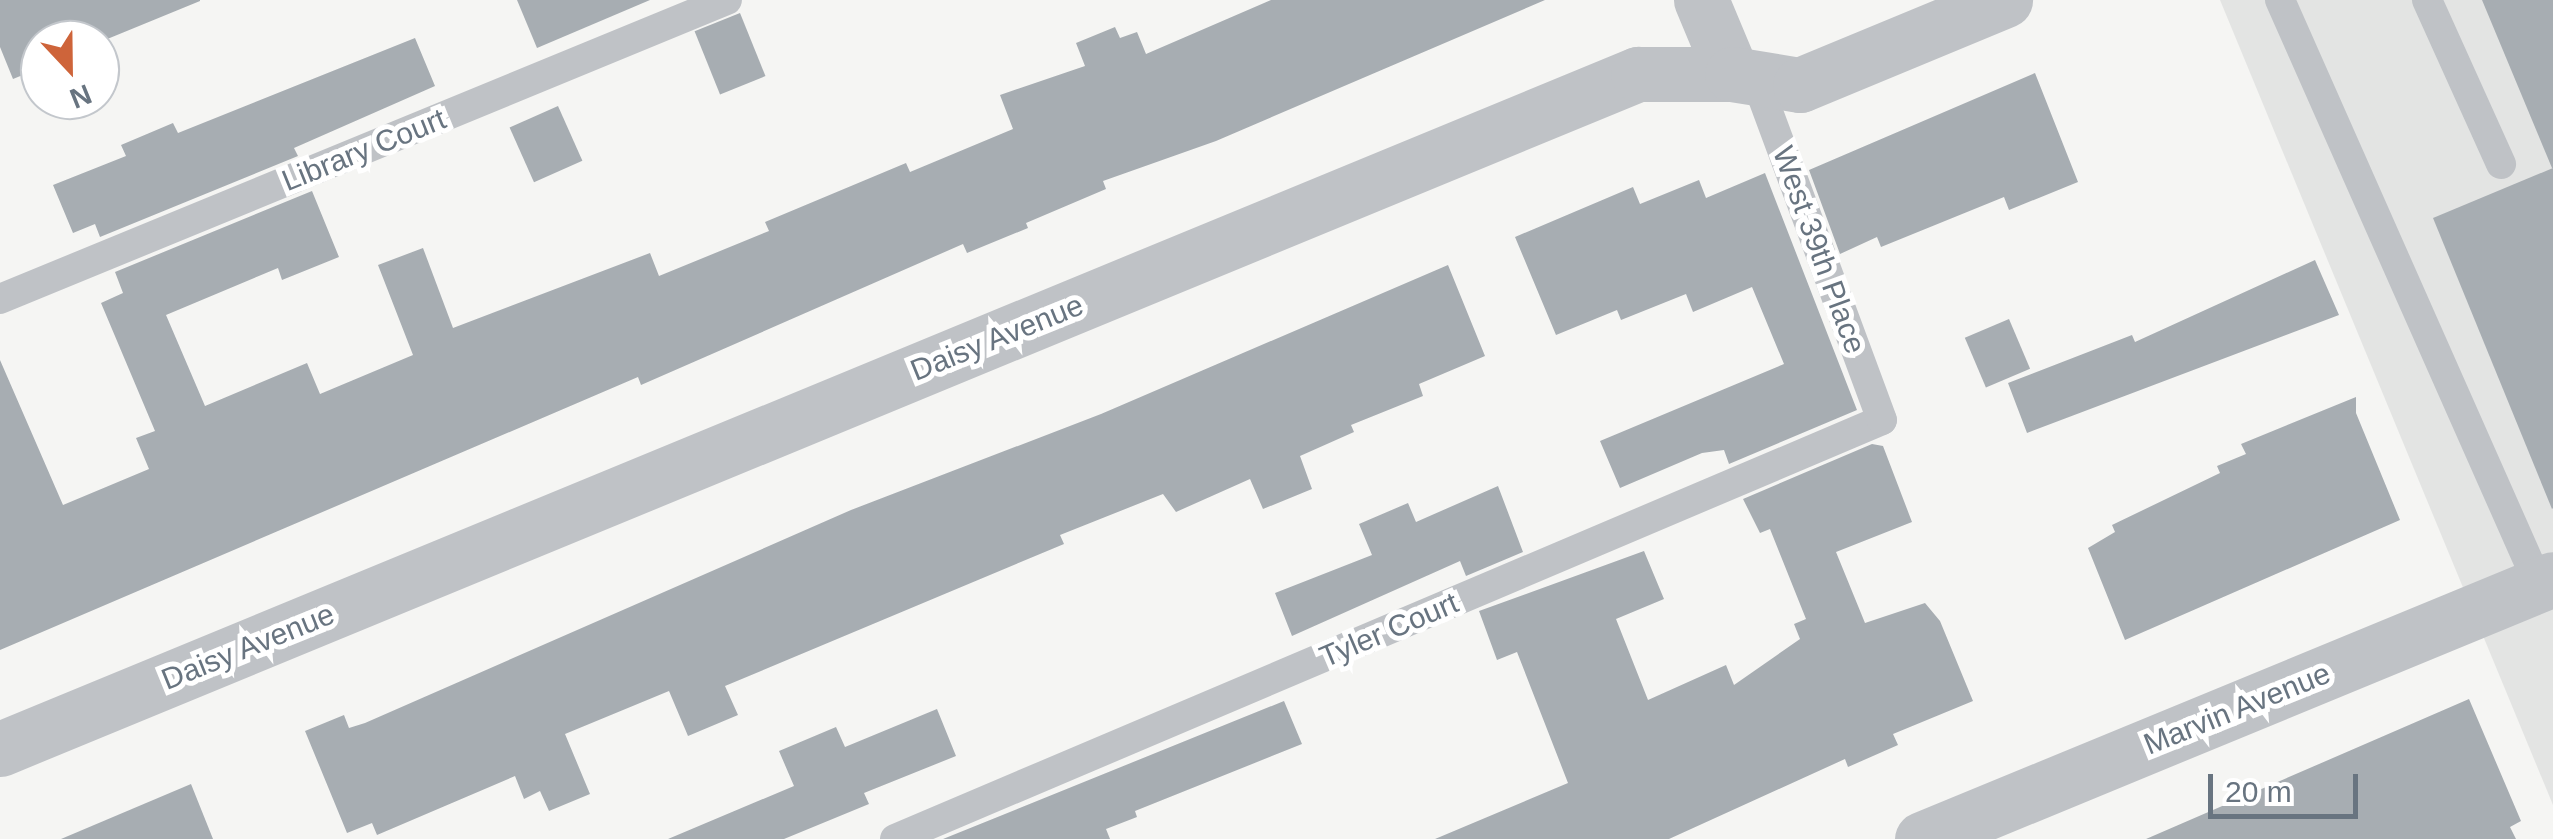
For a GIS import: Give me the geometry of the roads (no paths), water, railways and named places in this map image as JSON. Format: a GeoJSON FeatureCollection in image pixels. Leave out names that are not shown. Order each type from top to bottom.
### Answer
{"type":"FeatureCollection","features":[{"type":"Feature","properties":{"kind":"street","name":"West 39th Place"},"geometry":{"type":"LineString","coordinates":[[1701,0],[1744,77]]}},
{"type":"Feature","properties":{"kind":"street","name":"Daisy Avenue"},"geometry":{"type":"LineString","coordinates":[[0,749],[1638,74],[1744,77],[1800,85],[2005,0]]}},
{"type":"Feature","properties":{"kind":"street","name":"Marvin Avenue"},"geometry":{"type":"LineString","coordinates":[[1922,839],[2546,582]]}},
{"type":"Feature","properties":{"kind":"lane","name":"Library Court"},"geometry":{"type":"LineString","coordinates":[[0,299],[727,0]]}},
{"type":"Feature","properties":{"kind":"lane"},"geometry":{"type":"LineString","coordinates":[[2280,0],[2546,582]]}},
{"type":"Feature","properties":{"kind":"lane"},"geometry":{"type":"LineString","coordinates":[[2426,0],[2501,164]]}},
{"type":"Feature","properties":{"kind":"lane","name":"West 39th Place"},"geometry":{"type":"LineString","coordinates":[[1744,77],[1882,420]]}},
{"type":"Feature","properties":{"kind":"lane","name":"Tyler Court"},"geometry":{"type":"LineString","coordinates":[[895,839],[1882,420]]}}]}
